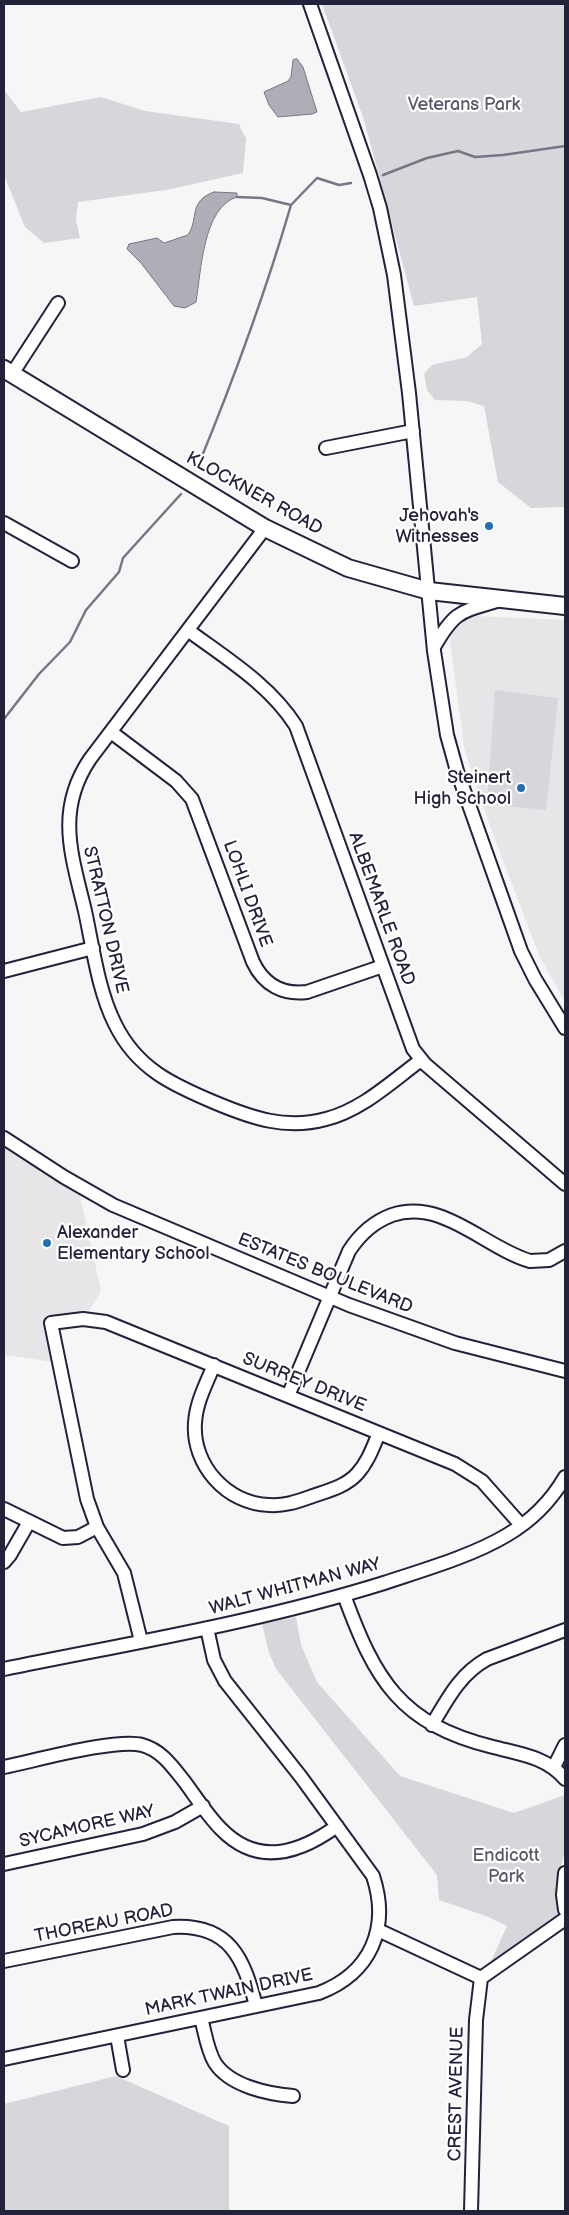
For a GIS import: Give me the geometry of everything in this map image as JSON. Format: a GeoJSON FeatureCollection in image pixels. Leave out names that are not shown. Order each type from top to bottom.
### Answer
{"type":"FeatureCollection","features":[{"type":"Feature","properties":{"kind":"main road","name":"KLOCKNER ROAD"},"geometry":{"type":"LineString","coordinates":[[8,372],[265,528],[362,574],[429,591],[565,606]]}},
{"type":"Feature","properties":{"kind":"street"},"geometry":{"type":"LineString","coordinates":[[310,4],[380,208],[394,275],[413,431],[434,647],[447,735],[460,780],[521,951],[535,979],[565,1028]]}},
{"type":"Feature","properties":{"kind":"street"},"geometry":{"type":"LineString","coordinates":[[8,372],[58,303]]}},
{"type":"Feature","properties":{"kind":"street"},"geometry":{"type":"LineString","coordinates":[[326,448],[413,431]]}},
{"type":"Feature","properties":{"kind":"street"},"geometry":{"type":"LineString","coordinates":[[4,524],[72,560]]}},
{"type":"Feature","properties":{"kind":"street","name":"STRATTON DRIVE"},"geometry":{"type":"LineString","coordinates":[[265,528],[90,759],[79,778],[71,802],[68,827],[69,842],[109,1009],[115,1025],[134,1053],[159,1076],[174,1085],[251,1117],[290,1124],[309,1123],[340,1115],[356,1107],[421,1060]]}},
{"type":"Feature","properties":{"kind":"street"},"geometry":{"type":"LineString","coordinates":[[434,647],[454,617],[471,609],[504,599]]}},
{"type":"Feature","properties":{"kind":"street","name":"ALBEMARLE ROAD"},"geometry":{"type":"LineString","coordinates":[[189,630],[262,686],[276,699],[296,726],[413,1049],[421,1060],[565,1184]]}},
{"type":"Feature","properties":{"kind":"street","name":"LOHLI DRIVE"},"geometry":{"type":"LineString","coordinates":[[111,732],[176,781],[192,799],[253,962],[264,979],[280,990],[298,993],[308,992],[383,966]]}},
{"type":"Feature","properties":{"kind":"street"},"geometry":{"type":"LineString","coordinates":[[4,971],[93,948]]}},
{"type":"Feature","properties":{"kind":"street","name":"ESTATES BOULEVARD"},"geometry":{"type":"LineString","coordinates":[[4,1138],[64,1177],[113,1205],[329,1297],[455,1343],[565,1371]]}},
{"type":"Feature","properties":{"kind":"street"},"geometry":{"type":"LineString","coordinates":[[288,1396],[329,1297],[355,1241],[373,1224],[396,1214],[420,1212],[443,1218],[530,1261],[548,1260],[565,1251]]}},
{"type":"Feature","properties":{"kind":"street","name":"SURREY DRIVE"},"geometry":{"type":"LineString","coordinates":[[97,1527],[88,1499],[51,1323],[83,1319],[106,1322],[379,1433],[469,1472],[494,1492],[522,1525]]}},
{"type":"Feature","properties":{"kind":"street"},"geometry":{"type":"LineString","coordinates":[[214,1366],[196,1413],[196,1439],[199,1452],[211,1475],[231,1493],[243,1500],[267,1505],[279,1505],[339,1487],[349,1481],[364,1466],[379,1433]]}},
{"type":"Feature","properties":{"kind":"street","name":"WALT WHITMAN WAY"},"geometry":{"type":"LineString","coordinates":[[4,1669],[207,1628],[344,1595],[449,1560],[495,1541],[522,1525],[549,1500],[565,1477]]}},
{"type":"Feature","properties":{"kind":"street"},"geometry":{"type":"LineString","coordinates":[[4,1509],[63,1538],[71,1538],[97,1527],[124,1573],[141,1641]]}},
{"type":"Feature","properties":{"kind":"street"},"geometry":{"type":"LineString","coordinates":[[4,1562],[29,1522]]}},
{"type":"Feature","properties":{"kind":"street"},"geometry":{"type":"LineString","coordinates":[[344,1595],[361,1641],[377,1671],[399,1699],[432,1725],[464,1740],[534,1757],[554,1767],[565,1779]]}},
{"type":"Feature","properties":{"kind":"street","name":"MARK TWAIN DRIVE"},"geometry":{"type":"LineString","coordinates":[[4,2059],[319,1993],[340,1983],[356,1970],[368,1955],[378,1930],[380,1902],[373,1876],[337,1826],[225,1681],[214,1660],[207,1628]]}},
{"type":"Feature","properties":{"kind":"street"},"geometry":{"type":"LineString","coordinates":[[432,1725],[457,1684],[476,1665],[487,1659],[565,1630]]}},
{"type":"Feature","properties":{"kind":"street"},"geometry":{"type":"LineString","coordinates":[[4,1767],[119,1743],[142,1745],[152,1748],[168,1760],[221,1830],[243,1845],[267,1852],[285,1852],[304,1847],[337,1826]]}},
{"type":"Feature","properties":{"kind":"street"},"geometry":{"type":"LineString","coordinates":[[554,1767],[565,1745]]}},
{"type":"Feature","properties":{"kind":"street","name":"SYCAMORE WAY"},"geometry":{"type":"LineString","coordinates":[[4,1864],[143,1834],[176,1822],[203,1806]]}},
{"type":"Feature","properties":{"kind":"street"},"geometry":{"type":"LineString","coordinates":[[565,1873],[563,1895],[565,1910]]}},
{"type":"Feature","properties":{"kind":"street"},"geometry":{"type":"LineString","coordinates":[[378,1930],[480,1978],[565,1919]]}},
{"type":"Feature","properties":{"kind":"street","name":"THOREAU ROAD"},"geometry":{"type":"LineString","coordinates":[[4,1962],[173,1927],[195,1928],[217,1936],[236,1952],[248,1973],[256,2006]]}},
{"type":"Feature","properties":{"kind":"street","name":"CREST AVENUE"},"geometry":{"type":"LineString","coordinates":[[471,2211],[476,2020],[480,1978]]}},
{"type":"Feature","properties":{"kind":"street"},"geometry":{"type":"LineString","coordinates":[[202,2018],[211,2054],[222,2071],[235,2080],[273,2095],[293,2096]]}},
{"type":"Feature","properties":{"kind":"street"},"geometry":{"type":"LineString","coordinates":[[117,2036],[123,2070]]}},
{"type":"Feature","properties":{"kind":"shaded area"},"geometry":{"type":"Polygon","coordinates":[[[297,59],[303,67],[317,112],[278,117],[269,105],[264,92],[288,81],[291,77],[293,60],[297,59]]]}},
{"type":"Feature","properties":{"kind":"shaded area"},"geometry":{"type":"Polygon","coordinates":[[[214,192],[237,193],[237,197],[226,203],[217,213],[210,227],[202,258],[196,302],[185,308],[174,306],[141,263],[127,249],[129,244],[157,238],[164,243],[188,235],[197,205],[206,196],[214,192]]]}},
{"type":"Feature","properties":{"kind":"shaded area","name":"Steinert High School"},"geometry":{"type":"Polygon","coordinates":[[[463,617],[565,620],[565,1002],[539,955],[491,829],[464,748],[450,640],[452,627],[463,617]]]}},
{"type":"Feature","properties":{"kind":"shaded area","name":"Alexander Elementary School"},"geometry":{"type":"Polygon","coordinates":[[[4,1148],[80,1195],[101,1291],[89,1311],[44,1320],[53,1362],[4,1355],[4,1148]]]}},
{"type":"Feature","properties":{"kind":"green space","name":"Veterans Park"},"geometry":{"type":"Polygon","coordinates":[[[322,4],[565,4],[565,507],[531,508],[498,482],[484,406],[467,401],[435,400],[427,390],[424,374],[432,365],[467,357],[482,344],[477,297],[414,306],[364,120],[322,4]]]}},
{"type":"Feature","properties":{"kind":"green space"},"geometry":{"type":"Polygon","coordinates":[[[4,90],[21,112],[101,97],[145,111],[239,124],[246,139],[243,173],[166,190],[78,202],[76,220],[80,238],[44,243],[25,227],[4,175],[4,90]]]}},
{"type":"Feature","properties":{"kind":"green space"},"geometry":{"type":"Polygon","coordinates":[[[495,690],[558,698],[546,810],[487,804],[495,690]]]}},
{"type":"Feature","properties":{"kind":"green space","name":"Endicott Park"},"geometry":{"type":"Polygon","coordinates":[[[296,1617],[301,1645],[317,1682],[400,1776],[514,1813],[565,1795],[565,1849],[557,1886],[562,1913],[488,1968],[507,1926],[486,1916],[439,1900],[437,1875],[276,1669],[269,1653],[262,1624],[296,1617]]]}},
{"type":"Feature","properties":{"kind":"green space"},"geometry":{"type":"Polygon","coordinates":[[[116,2076],[229,2126],[229,2211],[4,2211],[4,2104],[116,2076]]]}},
{"type":"Feature","properties":{"kind":"waterway"},"geometry":{"type":"LineString","coordinates":[[383,175],[427,158],[458,151],[475,157],[565,146]]}},
{"type":"Feature","properties":{"kind":"waterway"},"geometry":{"type":"LineString","coordinates":[[237,197],[262,198],[291,205],[317,178],[339,185],[351,183]]}},
{"type":"Feature","properties":{"kind":"waterway"},"geometry":{"type":"LineString","coordinates":[[198,466],[248,337],[291,205]]}},
{"type":"Feature","properties":{"kind":"waterway"},"geometry":{"type":"LineString","coordinates":[[4,719],[39,674],[70,642],[86,610],[119,572],[123,558],[181,494]]}},
{"type":"Feature","properties":{"kind":"place","name":"Jehovah's Witnesses"},"geometry":{"type":"Point","coordinates":[489,526]}},
{"type":"Feature","properties":{"kind":"place","name":"Steinert High School"},"geometry":{"type":"Point","coordinates":[521,788]}},
{"type":"Feature","properties":{"kind":"place","name":"Alexander Elementary School"},"geometry":{"type":"Point","coordinates":[47,1243]}}]}
